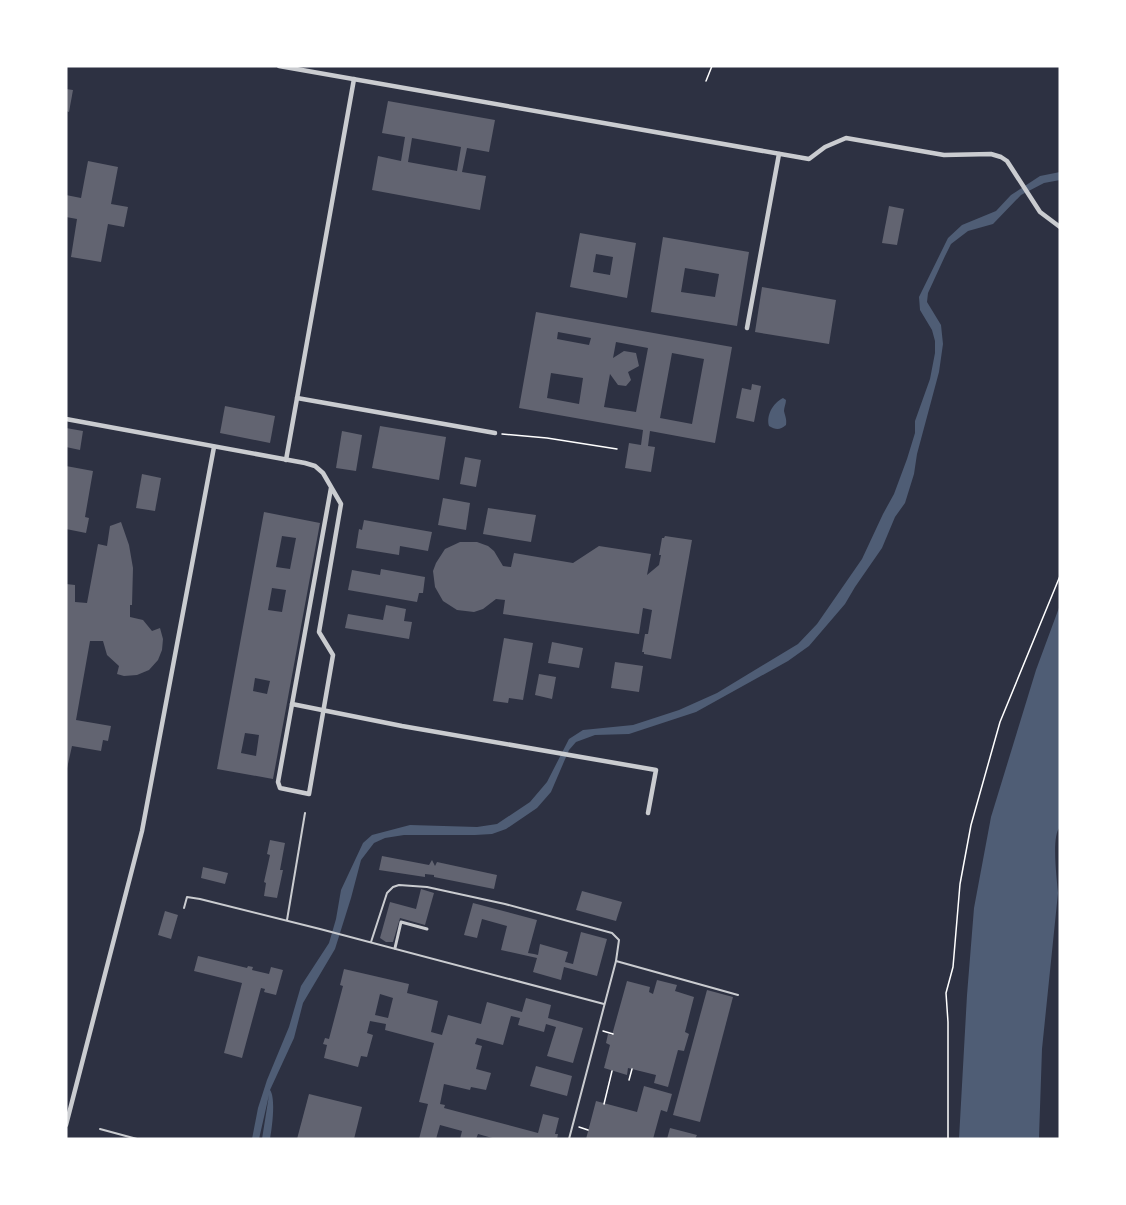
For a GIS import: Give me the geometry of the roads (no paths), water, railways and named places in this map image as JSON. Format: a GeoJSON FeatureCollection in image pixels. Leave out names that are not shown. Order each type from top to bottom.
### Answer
{"type":"FeatureCollection","features":[{"type":"Feature","properties":{"kind":"street"},"geometry":{"type":"LineString","coordinates":[[279,66],[809,159],[825,147],[846,138],[949,155],[995,154],[1004,159],[1040,212],[1060,227]]}},
{"type":"Feature","properties":{"kind":"street"},"geometry":{"type":"LineString","coordinates":[[286,460],[354,79]]}},
{"type":"Feature","properties":{"kind":"street"},"geometry":{"type":"LineString","coordinates":[[747,328],[778,154]]}},
{"type":"Feature","properties":{"kind":"street"},"geometry":{"type":"LineString","coordinates":[[297,398],[495,434]]}},
{"type":"Feature","properties":{"kind":"street"},"geometry":{"type":"LineString","coordinates":[[66,419],[312,465],[326,477],[342,504],[319,632],[333,655],[309,794],[280,788],[278,776],[331,488]]}},
{"type":"Feature","properties":{"kind":"street"},"geometry":{"type":"LineString","coordinates":[[66,1125],[142,831],[214,447]]}},
{"type":"Feature","properties":{"kind":"street"},"geometry":{"type":"LineString","coordinates":[[292,704],[568,756],[656,770],[648,813]]}},
{"type":"Feature","properties":{"kind":"street"},"geometry":{"type":"LineString","coordinates":[[395,948],[401,922],[427,929]]}},
{"type":"Feature","properties":{"kind":"lane"},"geometry":{"type":"LineString","coordinates":[[287,921],[305,813]]}},
{"type":"Feature","properties":{"kind":"lane"},"geometry":{"type":"LineString","coordinates":[[371,942],[387,893],[399,885],[427,887],[505,904],[612,933],[619,940],[616,961],[569,1139]]}},
{"type":"Feature","properties":{"kind":"lane"},"geometry":{"type":"LineString","coordinates":[[184,908],[187,897],[342,934],[604,1004]]}},
{"type":"Feature","properties":{"kind":"lane"},"geometry":{"type":"LineString","coordinates":[[616,961],[738,995]]}},
{"type":"Feature","properties":{"kind":"lane"},"geometry":{"type":"LineString","coordinates":[[100,1129],[137,1139]]}},
{"type":"Feature","properties":{"kind":"water"},"geometry":{"type":"Polygon","coordinates":[[[1060,172],[1060,180],[1044,183],[1021,195],[993,224],[968,231],[951,244],[945,256],[928,293],[927,302],[941,325],[943,344],[939,372],[917,454],[914,474],[905,503],[895,517],[882,548],[845,604],[809,646],[788,661],[696,712],[629,734],[595,735],[576,742],[569,750],[551,792],[537,808],[506,829],[492,834],[475,835],[404,835],[385,838],[374,843],[361,860],[335,949],[303,1003],[294,1038],[270,1090],[273,1106],[270,1139],[262,1139],[269,1095],[259,1139],[252,1139],[258,1108],[289,1027],[301,986],[329,943],[341,890],[363,843],[372,835],[410,825],[477,827],[497,824],[530,802],[547,782],[569,739],[583,730],[633,725],[679,710],[717,693],[798,644],[817,624],[862,559],[894,494],[907,459],[915,433],[915,421],[930,379],[935,353],[932,330],[920,310],[919,297],[948,238],[962,225],[996,211],[1011,195],[1040,176],[1060,172]]]}},
{"type":"Feature","properties":{"kind":"water"},"geometry":{"type":"Polygon","coordinates":[[[783,398],[786,400],[784,411],[786,425],[780,429],[774,428],[769,426],[769,414],[773,406],[783,398]]]}},
{"type":"Feature","properties":{"kind":"water"},"geometry":{"type":"Polygon","coordinates":[[[1060,605],[1060,827],[1055,848],[1058,893],[1042,1049],[1039,1139],[959,1139],[974,908],[991,817],[1036,670],[1060,605]]]}}]}
